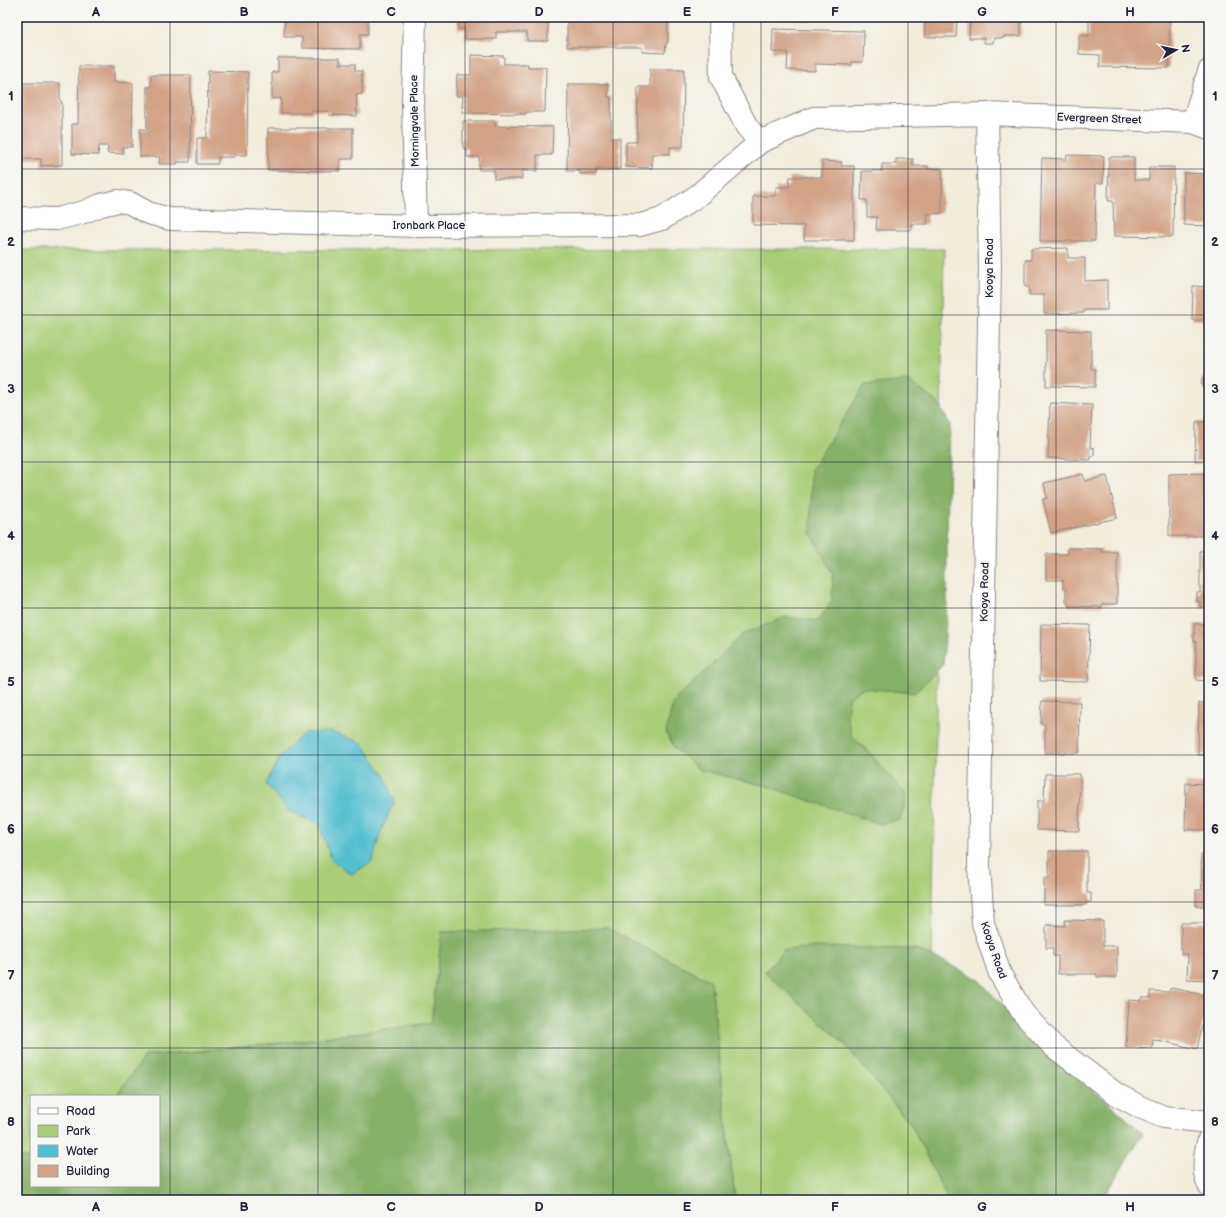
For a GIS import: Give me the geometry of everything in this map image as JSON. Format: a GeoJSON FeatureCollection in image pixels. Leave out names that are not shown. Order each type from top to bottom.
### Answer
{"type":"FeatureCollection","features":[{"type":"Feature","properties":{"kind":"street","name":"Morningvale Place"},"geometry":{"type":"LineString","coordinates":[[415,17],[413,106],[416,226]]}},
{"type":"Feature","properties":{"kind":"street"},"geometry":{"type":"LineString","coordinates":[[720,17],[721,77],[747,126],[760,142]]}},
{"type":"Feature","properties":{"kind":"street"},"geometry":{"type":"LineString","coordinates":[[1201,125],[1209,71]]}},
{"type":"Feature","properties":{"kind":"street","name":"Ironbark Place"},"geometry":{"type":"LineString","coordinates":[[17,218],[57,219],[84,212],[101,205],[118,202],[130,203],[148,213],[170,219],[416,226],[640,225],[662,219],[697,196],[760,142],[814,118],[987,114]]}},
{"type":"Feature","properties":{"kind":"street","name":"Evergreen Street"},"geometry":{"type":"LineString","coordinates":[[987,114],[1201,125]]}},
{"type":"Feature","properties":{"kind":"street","name":"Kooya Road"},"geometry":{"type":"LineString","coordinates":[[987,114],[990,267],[980,866],[983,923],[1000,974],[1023,1013],[1053,1046],[1116,1094],[1140,1107],[1164,1117],[1209,1122]]}},
{"type":"Feature","properties":{"kind":"street"},"geometry":{"type":"LineString","coordinates":[[1209,1139],[1205,1155],[1206,1180],[1209,1185]]}},
{"type":"Feature","properties":{"kind":"green space"},"geometry":{"type":"Polygon","coordinates":[[[944,249],[932,957],[914,949],[765,972],[844,1043],[912,1126],[946,1195],[947,1200],[735,1200],[711,982],[431,1023],[281,1043],[145,1056],[117,1095],[30,1095],[30,1157],[17,1159],[17,250],[944,249]]]}},
{"type":"Feature","properties":{"kind":"green space"},"geometry":{"type":"Polygon","coordinates":[[[908,381],[937,402],[950,424],[947,605],[943,665],[915,693],[863,688],[849,697],[847,718],[852,737],[868,751],[907,796],[900,820],[880,824],[766,786],[700,770],[676,750],[666,733],[673,702],[743,634],[786,617],[818,621],[832,601],[833,574],[811,533],[811,470],[865,385],[908,381]]]}},
{"type":"Feature","properties":{"kind":"green space"},"geometry":{"type":"Polygon","coordinates":[[[607,928],[711,981],[735,1200],[17,1200],[17,1159],[30,1157],[30,1187],[160,1187],[160,1095],[117,1095],[145,1056],[281,1043],[431,1023],[442,932],[607,928]]]}},
{"type":"Feature","properties":{"kind":"green space"},"geometry":{"type":"Polygon","coordinates":[[[816,947],[914,949],[943,961],[978,979],[1004,1007],[1016,1025],[1055,1062],[1102,1097],[1143,1133],[1105,1196],[1091,1200],[947,1200],[946,1195],[912,1126],[844,1043],[765,972],[783,950],[816,947]]]}},
{"type":"Feature","properties":{"kind":"water"},"geometry":{"type":"Polygon","coordinates":[[[332,732],[362,743],[385,776],[394,802],[381,831],[372,862],[352,874],[332,861],[319,824],[289,811],[266,784],[281,755],[304,733],[332,732]]]}},
{"type":"Feature","properties":{"kind":"building"},"geometry":{"type":"Polygon","coordinates":[[[107,17],[132,17],[132,19],[107,19],[107,17]]]}},
{"type":"Feature","properties":{"kind":"building"},"geometry":{"type":"Polygon","coordinates":[[[285,17],[368,17],[368,34],[360,34],[360,49],[302,48],[302,37],[284,37],[285,17]]]}},
{"type":"Feature","properties":{"kind":"building"},"geometry":{"type":"Polygon","coordinates":[[[458,17],[548,17],[548,41],[527,41],[527,32],[496,32],[496,39],[465,39],[465,29],[458,29],[458,17]]]}},
{"type":"Feature","properties":{"kind":"building"},"geometry":{"type":"Polygon","coordinates":[[[567,17],[668,18],[668,43],[666,43],[665,53],[642,52],[642,47],[567,47],[567,17]]]}},
{"type":"Feature","properties":{"kind":"building"},"geometry":{"type":"Polygon","coordinates":[[[779,17],[809,17],[809,20],[779,19],[779,17]]]}},
{"type":"Feature","properties":{"kind":"building"},"geometry":{"type":"Polygon","coordinates":[[[925,17],[957,17],[956,37],[925,37],[925,17]]]}},
{"type":"Feature","properties":{"kind":"building"},"geometry":{"type":"Polygon","coordinates":[[[970,17],[1021,17],[1021,36],[1004,36],[1004,38],[994,38],[993,43],[984,43],[984,38],[969,38],[970,17]]]}},
{"type":"Feature","properties":{"kind":"building"},"geometry":{"type":"Polygon","coordinates":[[[1170,17],[1169,68],[1100,67],[1100,55],[1079,54],[1079,35],[1089,36],[1089,18],[1170,17]]]}},
{"type":"Feature","properties":{"kind":"building"},"geometry":{"type":"Polygon","coordinates":[[[773,29],[864,31],[863,62],[852,62],[852,65],[815,64],[815,71],[787,70],[788,52],[772,52],[773,29]]]}},
{"type":"Feature","properties":{"kind":"building"},"geometry":{"type":"Polygon","coordinates":[[[471,55],[504,56],[504,64],[528,64],[528,67],[546,67],[545,112],[526,112],[526,114],[462,113],[463,96],[456,96],[457,75],[471,75],[471,55]]]}},
{"type":"Feature","properties":{"kind":"building"},"geometry":{"type":"Polygon","coordinates":[[[278,58],[340,58],[340,64],[355,64],[355,71],[362,71],[362,94],[356,95],[357,116],[329,115],[329,111],[312,111],[312,113],[281,113],[281,98],[272,99],[272,72],[278,72],[278,58]]]}},
{"type":"Feature","properties":{"kind":"building"},"geometry":{"type":"Polygon","coordinates":[[[79,66],[114,66],[114,82],[133,83],[132,147],[123,147],[123,154],[107,153],[108,146],[99,146],[98,155],[72,154],[72,124],[78,124],[79,66]]]}},
{"type":"Feature","properties":{"kind":"building"},"geometry":{"type":"Polygon","coordinates":[[[650,69],[684,69],[683,147],[670,147],[670,154],[652,154],[652,168],[626,167],[626,142],[637,142],[638,87],[650,87],[650,69]]]}},
{"type":"Feature","properties":{"kind":"building"},"geometry":{"type":"Polygon","coordinates":[[[208,71],[248,72],[247,155],[218,157],[218,164],[197,164],[197,138],[207,138],[208,71]]]}},
{"type":"Feature","properties":{"kind":"building"},"geometry":{"type":"Polygon","coordinates":[[[151,75],[191,75],[190,162],[159,164],[160,157],[140,157],[140,129],[147,129],[147,87],[151,87],[151,75]]]}},
{"type":"Feature","properties":{"kind":"building"},"geometry":{"type":"Polygon","coordinates":[[[21,83],[60,83],[60,101],[62,102],[62,165],[41,166],[41,159],[18,159],[18,100],[21,99],[21,83]]]}},
{"type":"Feature","properties":{"kind":"building"},"geometry":{"type":"Polygon","coordinates":[[[568,84],[608,84],[608,97],[611,97],[611,138],[620,138],[620,169],[596,169],[596,174],[580,174],[580,171],[567,171],[568,84]]]}},
{"type":"Feature","properties":{"kind":"building"},"geometry":{"type":"Polygon","coordinates":[[[463,121],[495,121],[495,126],[553,127],[552,155],[537,155],[537,171],[522,171],[522,179],[494,179],[494,170],[479,170],[479,157],[467,157],[467,149],[463,148],[463,121]]]}},
{"type":"Feature","properties":{"kind":"building"},"geometry":{"type":"Polygon","coordinates":[[[268,128],[353,128],[353,159],[340,159],[340,171],[268,170],[268,128]]]}},
{"type":"Feature","properties":{"kind":"building"},"geometry":{"type":"Polygon","coordinates":[[[1067,155],[1104,156],[1103,183],[1096,183],[1095,241],[1040,241],[1042,158],[1066,159],[1067,155]]]}},
{"type":"Feature","properties":{"kind":"building"},"geometry":{"type":"Polygon","coordinates":[[[1109,157],[1134,157],[1134,180],[1149,180],[1149,167],[1174,167],[1173,237],[1114,236],[1113,201],[1108,201],[1109,157]]]}},
{"type":"Feature","properties":{"kind":"building"},"geometry":{"type":"Polygon","coordinates":[[[896,159],[913,159],[913,166],[928,166],[928,169],[942,169],[942,213],[927,214],[928,224],[911,224],[911,230],[876,230],[877,217],[867,217],[867,200],[861,200],[862,171],[882,171],[882,164],[896,164],[896,159]]]}},
{"type":"Feature","properties":{"kind":"building"},"geometry":{"type":"Polygon","coordinates":[[[822,161],[842,162],[841,166],[854,166],[854,240],[804,240],[804,226],[753,225],[753,196],[776,196],[776,187],[789,187],[790,177],[822,177],[822,161]]]}},
{"type":"Feature","properties":{"kind":"building"},"geometry":{"type":"Polygon","coordinates":[[[1184,173],[1209,174],[1209,226],[1184,225],[1184,173]]]}},
{"type":"Feature","properties":{"kind":"building"},"geometry":{"type":"Polygon","coordinates":[[[1068,248],[1068,258],[1085,258],[1085,281],[1107,280],[1107,310],[1084,310],[1084,313],[1044,314],[1044,295],[1029,295],[1029,287],[1025,287],[1025,260],[1031,260],[1031,249],[1068,248]]]}},
{"type":"Feature","properties":{"kind":"building"},"geometry":{"type":"Polygon","coordinates":[[[1193,286],[1209,287],[1209,320],[1192,320],[1193,286]]]}},
{"type":"Feature","properties":{"kind":"building"},"geometry":{"type":"Polygon","coordinates":[[[1046,330],[1091,331],[1091,369],[1095,369],[1095,387],[1046,386],[1046,330]]]}},
{"type":"Feature","properties":{"kind":"building"},"geometry":{"type":"Polygon","coordinates":[[[1207,336],[1209,336],[1209,390],[1204,390],[1204,387],[1202,387],[1202,378],[1206,378],[1207,336]]]}},
{"type":"Feature","properties":{"kind":"building"},"geometry":{"type":"Polygon","coordinates":[[[1050,403],[1092,405],[1090,447],[1094,448],[1094,456],[1091,457],[1090,460],[1048,458],[1050,403]]]}},
{"type":"Feature","properties":{"kind":"building"},"geometry":{"type":"Polygon","coordinates":[[[1208,410],[1209,461],[1195,461],[1196,422],[1207,422],[1208,410]]]}},
{"type":"Feature","properties":{"kind":"building"},"geometry":{"type":"Polygon","coordinates":[[[1206,473],[1206,486],[1209,486],[1209,536],[1169,536],[1169,474],[1206,473]]]}},
{"type":"Feature","properties":{"kind":"building"},"geometry":{"type":"Polygon","coordinates":[[[1083,474],[1085,481],[1107,476],[1117,518],[1051,533],[1043,499],[1047,498],[1044,483],[1083,474]]]}},
{"type":"Feature","properties":{"kind":"building"},"geometry":{"type":"Polygon","coordinates":[[[1068,548],[1102,549],[1102,552],[1117,552],[1117,604],[1102,604],[1102,607],[1068,606],[1068,602],[1066,602],[1066,589],[1063,589],[1063,580],[1046,580],[1046,554],[1068,554],[1068,548]]]}},
{"type":"Feature","properties":{"kind":"building"},"geometry":{"type":"Polygon","coordinates":[[[1209,550],[1209,606],[1200,607],[1200,602],[1197,602],[1197,593],[1200,593],[1200,551],[1209,550]]]}},
{"type":"Feature","properties":{"kind":"building"},"geometry":{"type":"Polygon","coordinates":[[[1041,624],[1090,625],[1088,682],[1040,681],[1041,624]]]}},
{"type":"Feature","properties":{"kind":"building"},"geometry":{"type":"Polygon","coordinates":[[[1194,624],[1209,624],[1209,681],[1196,680],[1196,641],[1194,641],[1194,624]]]}},
{"type":"Feature","properties":{"kind":"building"},"geometry":{"type":"Polygon","coordinates":[[[1042,701],[1080,702],[1079,753],[1045,753],[1045,724],[1041,724],[1042,701]]]}},
{"type":"Feature","properties":{"kind":"building"},"geometry":{"type":"Polygon","coordinates":[[[1199,703],[1209,703],[1209,755],[1198,755],[1199,703]]]}},
{"type":"Feature","properties":{"kind":"building"},"geometry":{"type":"Polygon","coordinates":[[[1045,774],[1080,774],[1079,831],[1037,830],[1037,801],[1044,801],[1045,774]]]}},
{"type":"Feature","properties":{"kind":"building"},"geometry":{"type":"Polygon","coordinates":[[[1186,783],[1209,784],[1209,830],[1185,830],[1186,783]]]}},
{"type":"Feature","properties":{"kind":"building"},"geometry":{"type":"Polygon","coordinates":[[[1049,851],[1087,851],[1087,893],[1091,893],[1091,902],[1086,902],[1086,905],[1044,905],[1044,878],[1049,878],[1049,851]]]}},
{"type":"Feature","properties":{"kind":"building"},"geometry":{"type":"Polygon","coordinates":[[[1201,855],[1209,855],[1209,906],[1196,906],[1196,890],[1202,890],[1201,855]]]}},
{"type":"Feature","properties":{"kind":"building"},"geometry":{"type":"Polygon","coordinates":[[[1065,920],[1103,921],[1103,946],[1117,946],[1117,977],[1097,977],[1097,974],[1058,974],[1058,956],[1053,956],[1053,948],[1046,948],[1046,925],[1065,926],[1065,920]]]}},
{"type":"Feature","properties":{"kind":"building"},"geometry":{"type":"Polygon","coordinates":[[[1181,923],[1209,923],[1209,980],[1187,979],[1188,954],[1181,954],[1181,923]]]}},
{"type":"Feature","properties":{"kind":"building"},"geometry":{"type":"Polygon","coordinates":[[[1171,988],[1209,996],[1197,1049],[1153,1040],[1152,1048],[1126,1047],[1129,1000],[1141,1001],[1142,998],[1150,998],[1150,991],[1168,992],[1171,988]]]}}]}
